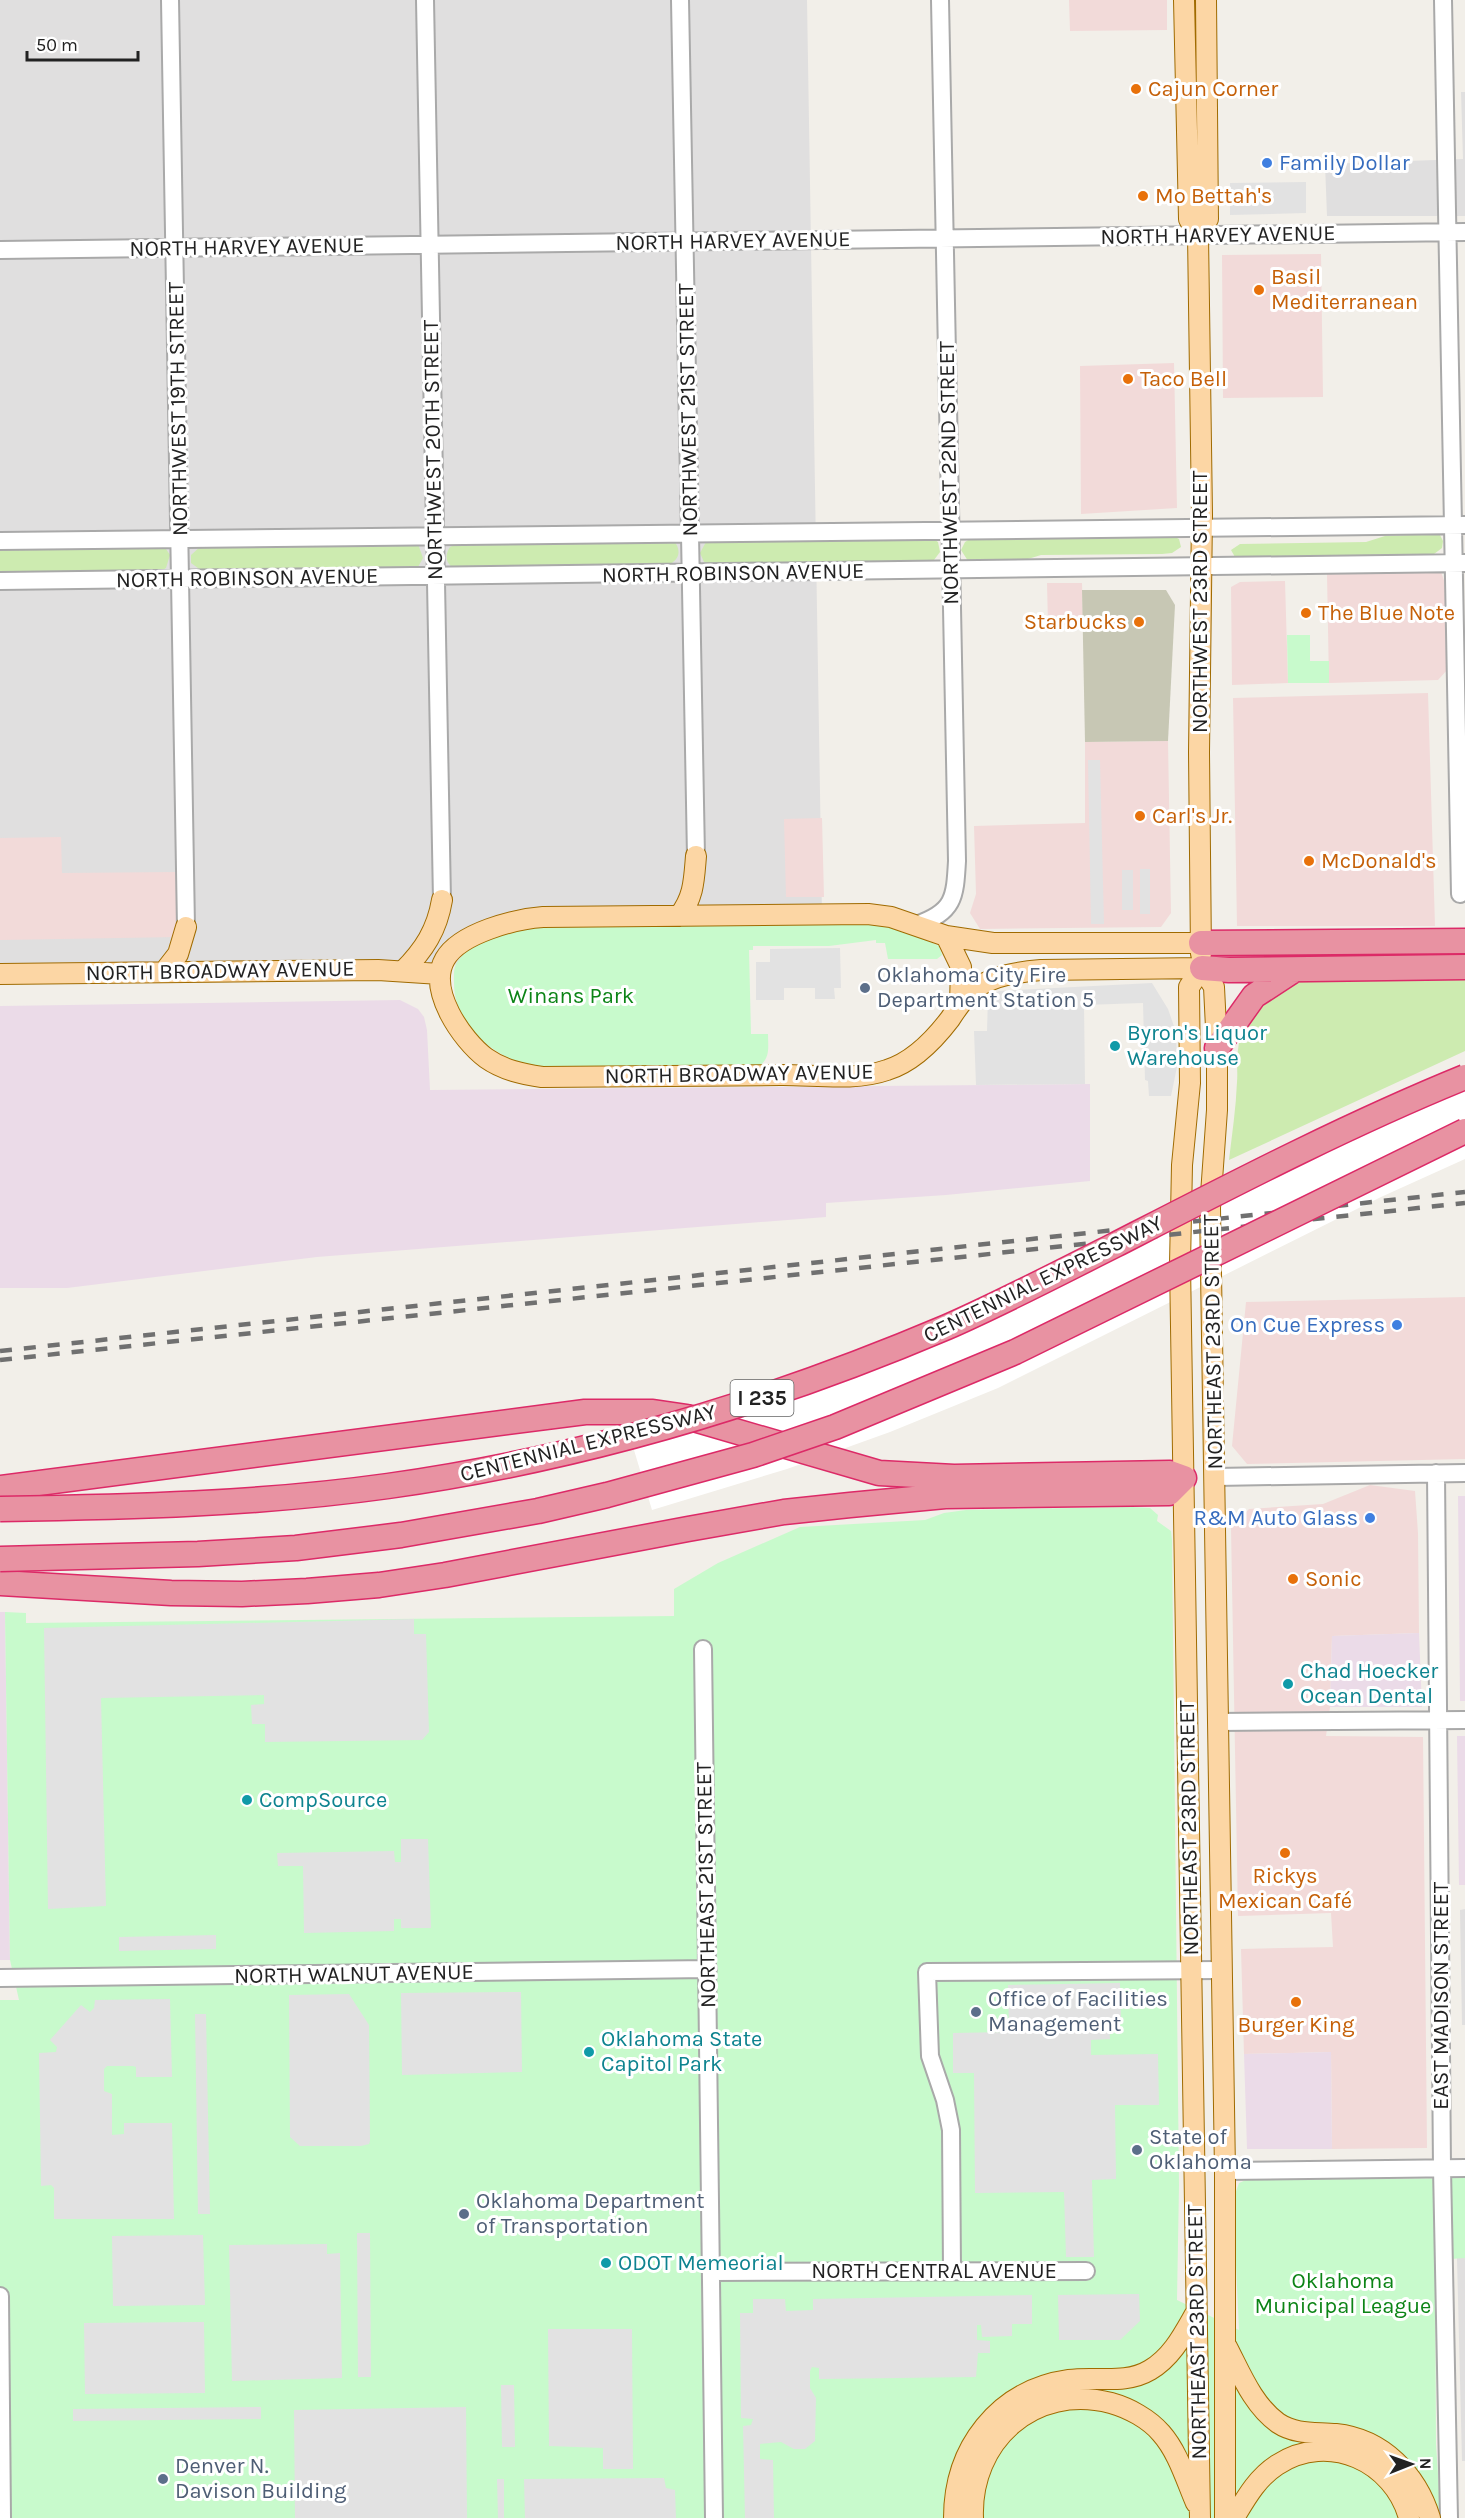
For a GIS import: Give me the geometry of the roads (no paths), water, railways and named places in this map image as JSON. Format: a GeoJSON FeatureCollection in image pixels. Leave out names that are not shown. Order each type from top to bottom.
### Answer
{"type":"FeatureCollection","features":[{"type":"Feature","properties":{"kind":"highway"},"geometry":{"type":"LineString","coordinates":[[1201,943],[1465,941]]}},
{"type":"Feature","properties":{"kind":"highway"},"geometry":{"type":"LineString","coordinates":[[1202,968],[1294,970],[1465,967]]}},
{"type":"Feature","properties":{"kind":"highway"},"geometry":{"type":"LineString","coordinates":[[1217,1048],[1254,996],[1294,970]]}},
{"type":"Feature","properties":{"kind":"highway","name":"CENTENNIAL EXPRESSWAY"},"geometry":{"type":"LineString","coordinates":[[0,1509],[183,1506],[308,1496],[387,1486],[540,1459],[666,1427],[807,1383],[951,1325],[1035,1286],[1332,1138],[1465,1077]]}},
{"type":"Feature","properties":{"kind":"highway","name":"I 235"},"geometry":{"type":"LineString","coordinates":[[0,1559],[198,1554],[296,1548],[401,1535],[538,1511],[753,1455],[835,1427],[1015,1352],[1326,1197],[1465,1131]]}},
{"type":"Feature","properties":{"kind":"highway"},"geometry":{"type":"LineString","coordinates":[[0,1488],[585,1412],[653,1412],[687,1417],[851,1466],[888,1474],[954,1477],[1170,1473],[1184,1478],[1169,1493],[945,1496],[784,1512],[445,1575],[379,1585],[242,1594],[171,1593],[0,1583]]}},
{"type":"Feature","properties":{"kind":"main road","name":"NORTHWEST 23RD STREET"},"geometry":{"type":"LineString","coordinates":[[1184,0],[1189,219],[1198,235],[1202,528],[1198,812],[1202,968]]}},
{"type":"Feature","properties":{"kind":"main road","name":"NORTHWEST 23RD STREET"},"geometry":{"type":"LineString","coordinates":[[1198,235],[1208,219],[1206,0]]}},
{"type":"Feature","properties":{"kind":"main road"},"geometry":{"type":"LineString","coordinates":[[679,916],[693,893],[696,856]]}},
{"type":"Feature","properties":{"kind":"main road"},"geometry":{"type":"LineString","coordinates":[[403,971],[419,955],[432,934],[437,924],[442,900]]}},
{"type":"Feature","properties":{"kind":"main road"},"geometry":{"type":"LineString","coordinates":[[440,974],[445,959],[458,944],[517,919],[868,914],[891,917],[946,936],[993,943],[1045,945],[1201,943]]}},
{"type":"Feature","properties":{"kind":"main road"},"geometry":{"type":"LineString","coordinates":[[164,972],[178,954],[186,927]]}},
{"type":"Feature","properties":{"kind":"main road"},"geometry":{"type":"LineString","coordinates":[[946,936],[961,967],[960,1004]]}},
{"type":"Feature","properties":{"kind":"main road","name":"NORTH BROADWAY AVENUE"},"geometry":{"type":"LineString","coordinates":[[0,974],[403,971],[440,974],[442,995],[450,1017],[485,1058],[520,1074],[542,1077],[863,1075],[888,1070],[914,1056],[931,1042],[960,1004],[976,988],[996,978],[1022,971],[1202,968]]}},
{"type":"Feature","properties":{"kind":"main road","name":"NORTHEAST 23RD STREET"},"geometry":{"type":"LineString","coordinates":[[1200,2514],[1180,1264],[1182,1165],[1190,1083],[1188,987],[1202,968],[1214,987],[1217,1048],[1217,1110],[1210,1208],[1216,1477],[1225,2171],[1225,2518]]}},
{"type":"Feature","properties":{"kind":"main road"},"geometry":{"type":"LineString","coordinates":[[1184,1478],[1216,1477]]}},
{"type":"Feature","properties":{"kind":"main road"},"geometry":{"type":"LineString","coordinates":[[954,2518],[956,2489],[962,2464],[973,2441],[1003,2408],[1036,2389],[1051,2384],[1071,2380],[1120,2379],[1149,2370],[1170,2354],[1196,2311]]}},
{"type":"Feature","properties":{"kind":"main road"},"geometry":{"type":"LineString","coordinates":[[1225,2342],[1246,2385],[1265,2412],[1280,2424],[1298,2432],[1353,2437],[1385,2452],[1414,2482],[1425,2501],[1430,2518]]}},
{"type":"Feature","properties":{"kind":"main road"},"geometry":{"type":"LineString","coordinates":[[973,2518],[973,2500],[981,2466],[1003,2433],[1037,2408],[1059,2400],[1078,2399],[1097,2399],[1120,2406],[1144,2419],[1161,2434],[1182,2469],[1200,2514]]}},
{"type":"Feature","properties":{"kind":"main road"},"geometry":{"type":"LineString","coordinates":[[1234,2518],[1253,2488],[1277,2465],[1306,2453],[1330,2451],[1354,2456],[1377,2468],[1394,2484],[1404,2502],[1409,2518]]}},
{"type":"Feature","properties":{"kind":"street","name":"NORTHWEST 19TH STREET"},"geometry":{"type":"LineString","coordinates":[[170,0],[186,927]]}},
{"type":"Feature","properties":{"kind":"street","name":"NORTHWEST 20TH STREET"},"geometry":{"type":"LineString","coordinates":[[425,0],[442,900]]}},
{"type":"Feature","properties":{"kind":"street","name":"NORTHWEST 21ST STREET"},"geometry":{"type":"LineString","coordinates":[[680,0],[696,856]]}},
{"type":"Feature","properties":{"kind":"street","name":"NORTHWEST 22ND STREET"},"geometry":{"type":"LineString","coordinates":[[916,925],[941,914],[950,904],[956,893],[957,861],[940,0]]}},
{"type":"Feature","properties":{"kind":"street"},"geometry":{"type":"LineString","coordinates":[[1443,0],[1457,232],[1460,894]]}},
{"type":"Feature","properties":{"kind":"street","name":"NORTH HARVEY AVENUE"},"geometry":{"type":"LineString","coordinates":[[0,250],[1457,232]]}},
{"type":"Feature","properties":{"kind":"street","name":"NORTH ROBINSON AVENUE"},"geometry":{"type":"LineString","coordinates":[[0,541],[1460,525]]}},
{"type":"Feature","properties":{"kind":"street","name":"NORTH ROBINSON AVENUE"},"geometry":{"type":"LineString","coordinates":[[0,581],[1460,563]]}},
{"type":"Feature","properties":{"kind":"street","name":"EAST MADISON STREET"},"geometry":{"type":"LineString","coordinates":[[1436,1473],[1442,2168],[1449,2518]]}},
{"type":"Feature","properties":{"kind":"street"},"geometry":{"type":"LineString","coordinates":[[1216,1477],[1465,1473]]}},
{"type":"Feature","properties":{"kind":"street","name":"NORTHEAST 21ST STREET"},"geometry":{"type":"LineString","coordinates":[[703,1649],[714,2518]]}},
{"type":"Feature","properties":{"kind":"street"},"geometry":{"type":"LineString","coordinates":[[1218,1722],[1465,1719]]}},
{"type":"Feature","properties":{"kind":"street","name":"NORTH WALNUT AVENUE"},"geometry":{"type":"LineString","coordinates":[[0,1978],[708,1969]]}},
{"type":"Feature","properties":{"kind":"street"},"geometry":{"type":"LineString","coordinates":[[952,2271],[951,2130],[945,2100],[930,2056],[927,1972],[1221,1970]]}},
{"type":"Feature","properties":{"kind":"street"},"geometry":{"type":"LineString","coordinates":[[1225,2171],[1465,2168]]}},
{"type":"Feature","properties":{"kind":"street","name":"NORTH CENTRAL AVENUE"},"geometry":{"type":"LineString","coordinates":[[711,2272],[1086,2271]]}},
{"type":"Feature","properties":{"kind":"street"},"geometry":{"type":"LineString","coordinates":[[0,2296],[2,2518]]}},
{"type":"Feature","properties":{"kind":"railway"},"geometry":{"type":"LineString","coordinates":[[0,1351],[1465,1192]]}},
{"type":"Feature","properties":{"kind":"railway"},"geometry":{"type":"LineString","coordinates":[[0,1360],[1465,1203]]}},
{"type":"Feature","properties":{"kind":"place","name":"Cajun Corner"},"geometry":{"type":"Point","coordinates":[1136,89]}},
{"type":"Feature","properties":{"kind":"place","name":"Family Dollar"},"geometry":{"type":"Point","coordinates":[1267,163]}},
{"type":"Feature","properties":{"kind":"place","name":"Mo Bettah's"},"geometry":{"type":"Point","coordinates":[1143,196]}},
{"type":"Feature","properties":{"kind":"place","name":"Basil Mediterranean"},"geometry":{"type":"Point","coordinates":[1259,290]}},
{"type":"Feature","properties":{"kind":"place","name":"Taco Bell"},"geometry":{"type":"Point","coordinates":[1128,379]}},
{"type":"Feature","properties":{"kind":"place","name":"The Blue Note"},"geometry":{"type":"Point","coordinates":[1306,613]}},
{"type":"Feature","properties":{"kind":"place","name":"Starbucks"},"geometry":{"type":"Point","coordinates":[1139,622]}},
{"type":"Feature","properties":{"kind":"place","name":"Carl's Jr."},"geometry":{"type":"Point","coordinates":[1140,816]}},
{"type":"Feature","properties":{"kind":"place","name":"McDonald's"},"geometry":{"type":"Point","coordinates":[1309,861]}},
{"type":"Feature","properties":{"kind":"place","name":"Oklahoma City Fire Department Station 5"},"geometry":{"type":"Point","coordinates":[865,988]}},
{"type":"Feature","properties":{"kind":"place","name":"Byron's Liquor Warehouse"},"geometry":{"type":"Point","coordinates":[1115,1046]}},
{"type":"Feature","properties":{"kind":"place","name":"On Cue Express"},"geometry":{"type":"Point","coordinates":[1397,1325]}},
{"type":"Feature","properties":{"kind":"place","name":"R&M Auto Glass"},"geometry":{"type":"Point","coordinates":[1370,1518]}},
{"type":"Feature","properties":{"kind":"place","name":"Sonic"},"geometry":{"type":"Point","coordinates":[1293,1579]}},
{"type":"Feature","properties":{"kind":"place","name":"Chad Hoecker Ocean Dental"},"geometry":{"type":"Point","coordinates":[1288,1684]}},
{"type":"Feature","properties":{"kind":"place","name":"CompSource"},"geometry":{"type":"Point","coordinates":[247,1800]}},
{"type":"Feature","properties":{"kind":"place","name":"Rickys Mexican Café"},"geometry":{"type":"Point","coordinates":[1285,1853]}},
{"type":"Feature","properties":{"kind":"place","name":"Burger King"},"geometry":{"type":"Point","coordinates":[1296,2002]}},
{"type":"Feature","properties":{"kind":"place","name":"Office of Facilities Management"},"geometry":{"type":"Point","coordinates":[976,2012]}},
{"type":"Feature","properties":{"kind":"place","name":"Oklahoma State Capitol Park"},"geometry":{"type":"Point","coordinates":[589,2052]}},
{"type":"Feature","properties":{"kind":"place","name":"State of Oklahoma"},"geometry":{"type":"Point","coordinates":[1137,2150]}},
{"type":"Feature","properties":{"kind":"place","name":"Oklahoma Department of Transportation"},"geometry":{"type":"Point","coordinates":[464,2214]}},
{"type":"Feature","properties":{"kind":"place","name":"ODOT Memeorial"},"geometry":{"type":"Point","coordinates":[606,2263]}},
{"type":"Feature","properties":{"kind":"place","name":"Denver N. Davison Building"},"geometry":{"type":"Point","coordinates":[163,2479]}},
{"type":"Feature","properties":{"kind":"park label","name":"Winans Park"},"geometry":{"type":"Point","coordinates":[571,996]}},
{"type":"Feature","properties":{"kind":"park label","name":"Oklahoma Municipal League"},"geometry":{"type":"Point","coordinates":[1343,2294]}}]}
